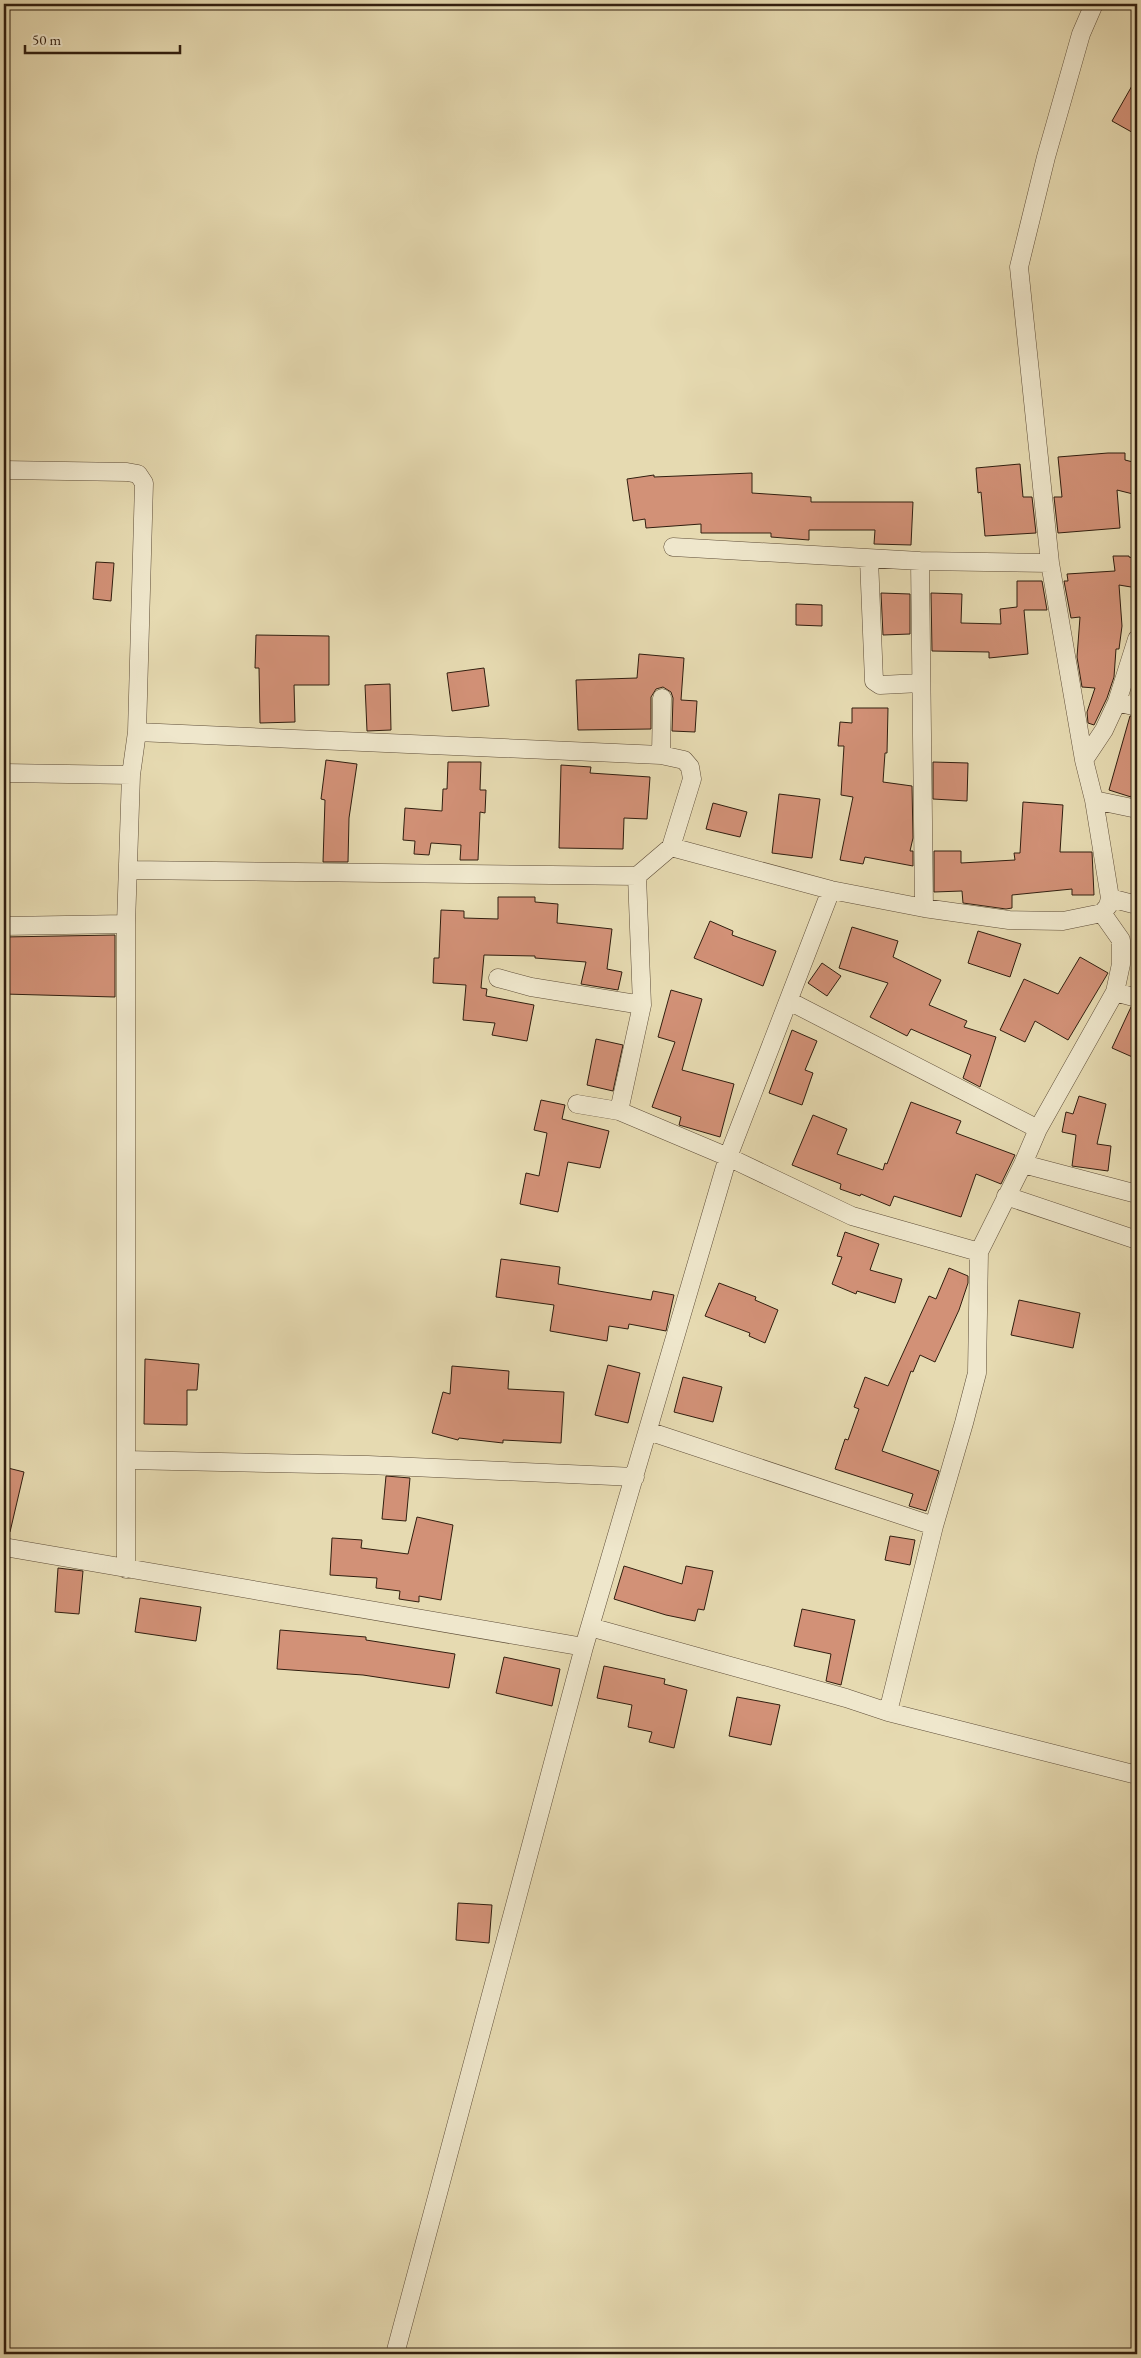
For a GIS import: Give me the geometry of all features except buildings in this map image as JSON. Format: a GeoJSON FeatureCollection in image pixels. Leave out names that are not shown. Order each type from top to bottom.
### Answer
{"type":"FeatureCollection","features":[{"type":"Feature","properties":{"kind":"street"},"geometry":{"type":"LineString","coordinates":[[888,1712],[934,1526],[964,1424],[976,1373],[978,1252],[1023,1164],[1038,1128],[1114,992],[1121,964],[1121,940],[1106,906],[1094,800],[1084,760],[1050,563],[1019,267],[1051,138],[1081,34],[1094,4]]}},
{"type":"Feature","properties":{"kind":"street"},"geometry":{"type":"LineString","coordinates":[[4,470],[127,472],[138,474],[144,483],[137,732],[131,775],[126,924],[126,1569]]}},
{"type":"Feature","properties":{"kind":"street"},"geometry":{"type":"LineString","coordinates":[[673,547],[920,562],[1050,563]]}},
{"type":"Feature","properties":{"kind":"street"},"geometry":{"type":"LineString","coordinates":[[869,559],[874,681],[880,685],[921,683]]}},
{"type":"Feature","properties":{"kind":"street"},"geometry":{"type":"LineString","coordinates":[[920,562],[924,908]]}},
{"type":"Feature","properties":{"kind":"street"},"geometry":{"type":"LineString","coordinates":[[1084,760],[1104,730],[1117,702],[1137,639]]}},
{"type":"Feature","properties":{"kind":"street"},"geometry":{"type":"LineString","coordinates":[[661,756],[662,698]]}},
{"type":"Feature","properties":{"kind":"street"},"geometry":{"type":"LineString","coordinates":[[1117,702],[1137,707]]}},
{"type":"Feature","properties":{"kind":"street"},"geometry":{"type":"LineString","coordinates":[[128,870],[636,876],[671,848],[692,779],[690,768],[684,760],[661,756],[137,732]]}},
{"type":"Feature","properties":{"kind":"street"},"geometry":{"type":"LineString","coordinates":[[4,773],[131,775]]}},
{"type":"Feature","properties":{"kind":"street"},"geometry":{"type":"LineString","coordinates":[[1094,800],[1137,809]]}},
{"type":"Feature","properties":{"kind":"street"},"geometry":{"type":"LineString","coordinates":[[671,848],[831,890],[924,908],[1009,920],[1063,920],[1106,906],[1137,905]]}},
{"type":"Feature","properties":{"kind":"street"},"geometry":{"type":"LineString","coordinates":[[619,1111],[642,1005],[636,876]]}},
{"type":"Feature","properties":{"kind":"street"},"geometry":{"type":"LineString","coordinates":[[395,2354],[584,1648],[728,1157],[831,890]]}},
{"type":"Feature","properties":{"kind":"street"},"geometry":{"type":"LineString","coordinates":[[4,926],[126,924]]}},
{"type":"Feature","properties":{"kind":"street"},"geometry":{"type":"LineString","coordinates":[[498,978],[531,987],[642,1005]]}},
{"type":"Feature","properties":{"kind":"street"},"geometry":{"type":"LineString","coordinates":[[1114,992],[1137,998]]}},
{"type":"Feature","properties":{"kind":"street"},"geometry":{"type":"LineString","coordinates":[[789,1001],[1038,1128]]}},
{"type":"Feature","properties":{"kind":"street"},"geometry":{"type":"LineString","coordinates":[[577,1104],[619,1111],[728,1157],[852,1216],[978,1252]]}},
{"type":"Feature","properties":{"kind":"street"},"geometry":{"type":"LineString","coordinates":[[1023,1164],[1137,1194]]}},
{"type":"Feature","properties":{"kind":"street"},"geometry":{"type":"LineString","coordinates":[[1006,1196],[1137,1240]]}},
{"type":"Feature","properties":{"kind":"street"},"geometry":{"type":"LineString","coordinates":[[648,1431],[934,1526]]}},
{"type":"Feature","properties":{"kind":"street"},"geometry":{"type":"LineString","coordinates":[[126,1460],[368,1465],[635,1477]]}},
{"type":"Feature","properties":{"kind":"street"},"geometry":{"type":"LineString","coordinates":[[4,1547],[584,1648]]}},
{"type":"Feature","properties":{"kind":"street"},"geometry":{"type":"LineString","coordinates":[[590,1627],[846,1698],[888,1712],[1137,1775]]}}]}
